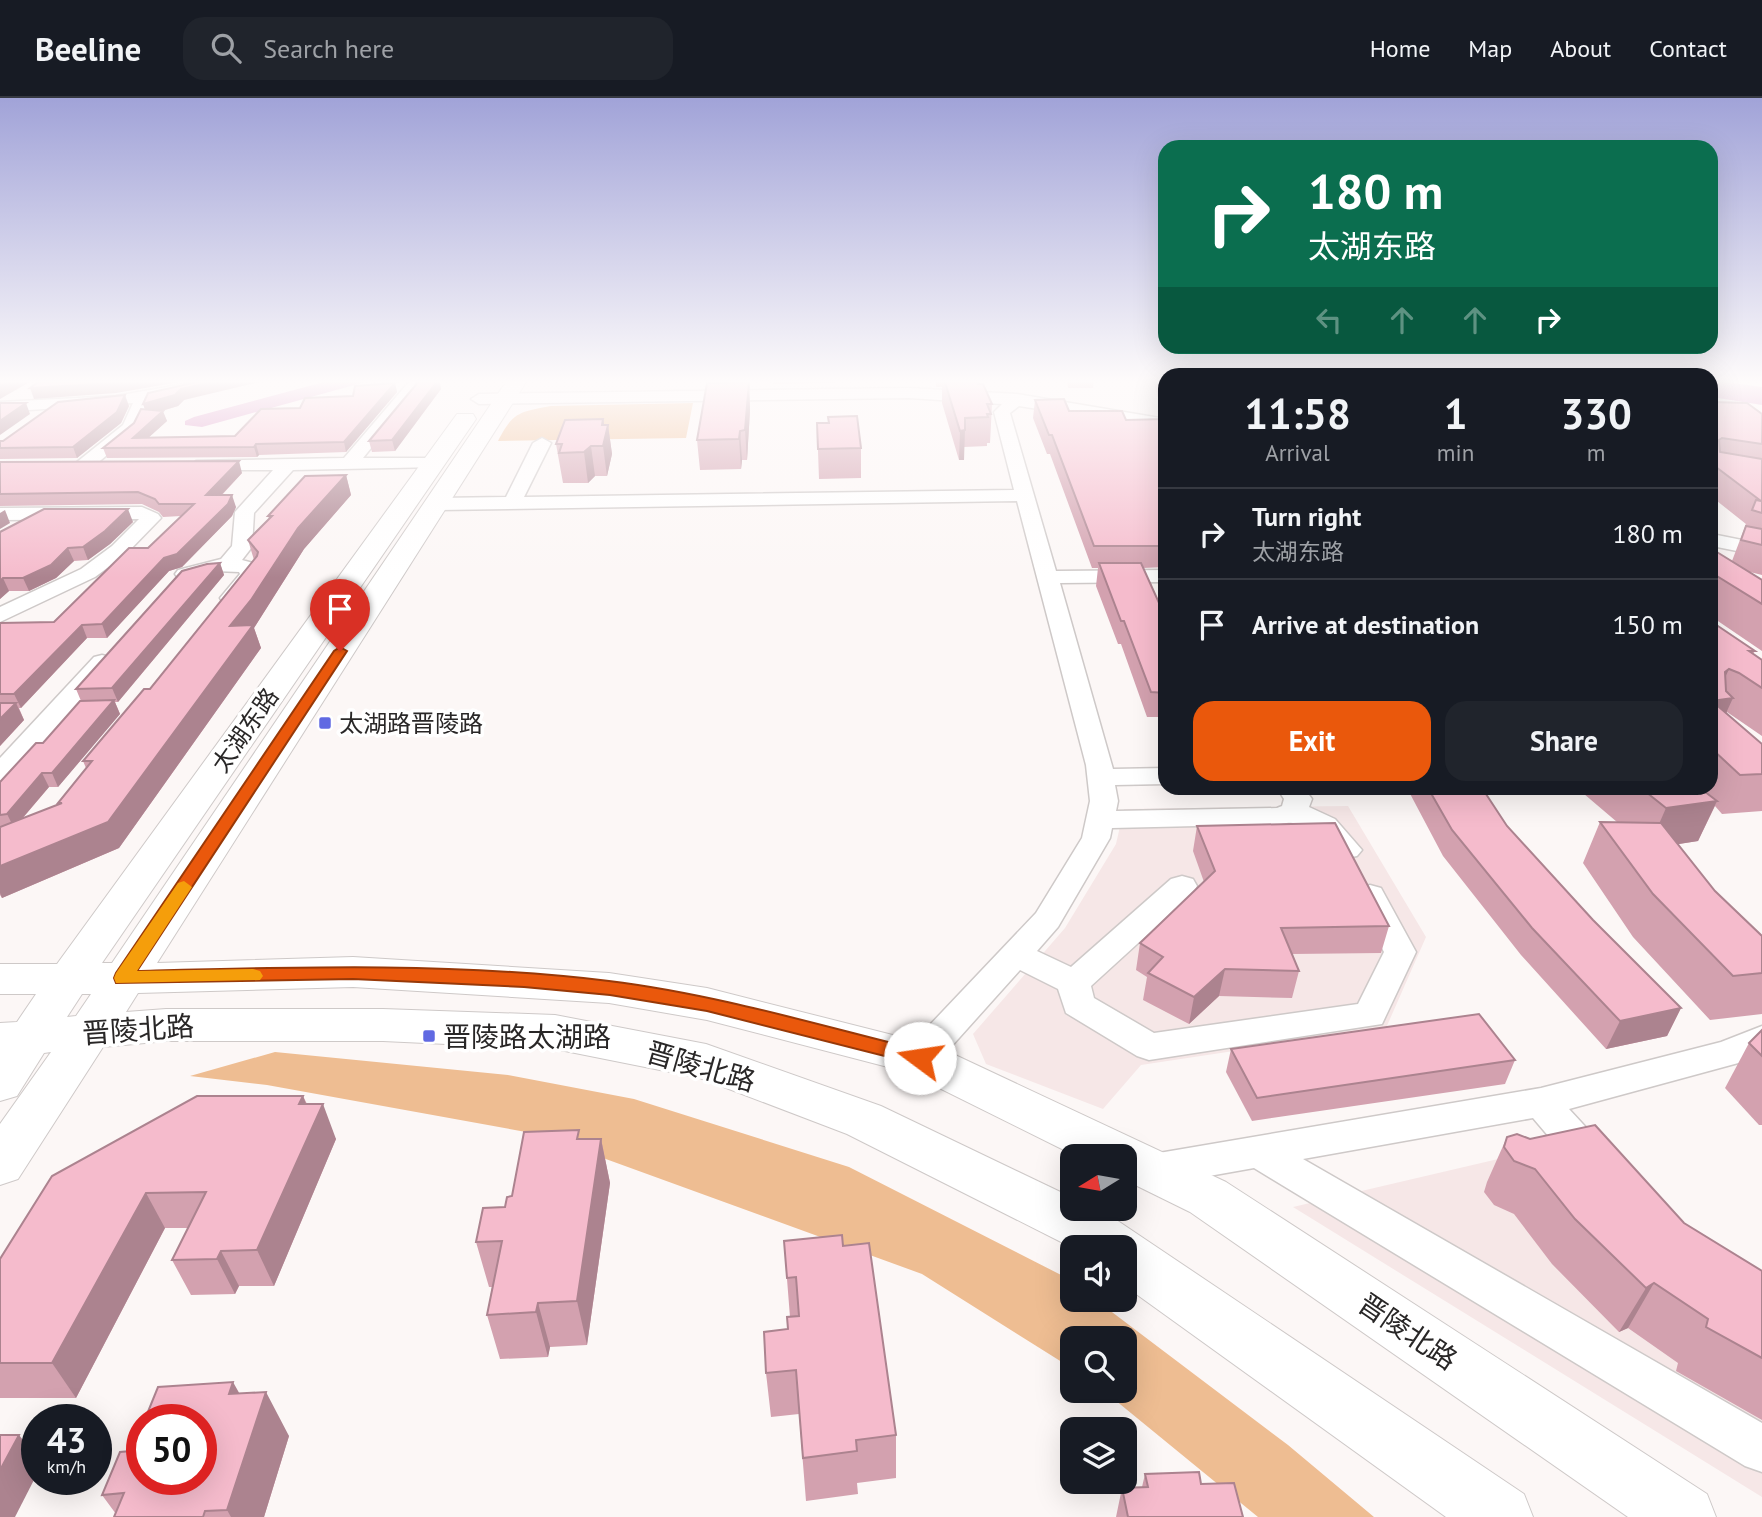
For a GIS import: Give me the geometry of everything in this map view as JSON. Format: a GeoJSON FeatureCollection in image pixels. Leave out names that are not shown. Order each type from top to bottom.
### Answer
{"type":"FeatureCollection","features":[{"type":"Feature","properties":{"kind":"main road","name":"太湖东路"},"geometry":{"type":"LineString","coordinates":[[0,1083],[15,1040],[70,977],[434,463],[450,445]]}},
{"type":"Feature","properties":{"kind":"main road","name":"太湖东路"},"geometry":{"type":"LineString","coordinates":[[0,1164],[438,503],[469,445]]}},
{"type":"Feature","properties":{"kind":"main road","name":"晋陵北路"},"geometry":{"type":"LineString","coordinates":[[0,979],[353,972],[610,988],[707,1004],[920,1058],[1099,1144]]}},
{"type":"Feature","properties":{"kind":"main road","name":"晋陵北路"},"geometry":{"type":"LineString","coordinates":[[15,1040],[166,1025],[383,1025],[555,1032],[706,1062],[864,1120],[1096,1235]]}},
{"type":"Feature","properties":{"kind":"main road","name":"晋陵北路"},"geometry":{"type":"LineString","coordinates":[[1138,1163],[1208,1197],[1684,1517]]}},
{"type":"Feature","properties":{"kind":"main road"},"geometry":{"type":"LineString","coordinates":[[1137,1263],[1501,1517]]}},
{"type":"Feature","properties":{"kind":"street"},"geometry":{"type":"LineString","coordinates":[[106,445],[76,466],[111,466]]}},
{"type":"Feature","properties":{"kind":"street"},"geometry":{"type":"LineString","coordinates":[[349,464],[364,445]]}},
{"type":"Feature","properties":{"kind":"street"},"geometry":{"type":"LineString","coordinates":[[512,503],[541,445]]}},
{"type":"Feature","properties":{"kind":"street"},"geometry":{"type":"LineString","coordinates":[[920,1058],[1047,920],[1097,838],[1104,801],[1101,777],[1011,445]]}},
{"type":"Feature","properties":{"kind":"street"},"geometry":{"type":"LineString","coordinates":[[179,465],[434,463]]}},
{"type":"Feature","properties":{"kind":"street"},"geometry":{"type":"LineString","coordinates":[[228,563],[242,547],[244,512],[288,464]]}},
{"type":"Feature","properties":{"kind":"street"},"geometry":{"type":"LineString","coordinates":[[438,503],[1025,495]]}},
{"type":"Feature","properties":{"kind":"street"},"geometry":{"type":"LineString","coordinates":[[0,514],[142,513],[151,518],[119,550],[89,573],[0,615]]}},
{"type":"Feature","properties":{"kind":"street"},"geometry":{"type":"LineString","coordinates":[[11,533],[45,514]]}},
{"type":"Feature","properties":{"kind":"street"},"geometry":{"type":"LineString","coordinates":[[1718,541],[1762,550]]}},
{"type":"Feature","properties":{"kind":"street"},"geometry":{"type":"LineString","coordinates":[[169,587],[178,577],[202,567],[228,563],[246,567],[251,575],[215,617]]}},
{"type":"Feature","properties":{"kind":"street"},"geometry":{"type":"LineString","coordinates":[[1048,577],[1157,576],[1157,598]]}},
{"type":"Feature","properties":{"kind":"street"},"geometry":{"type":"LineString","coordinates":[[0,774],[113,649]]}},
{"type":"Feature","properties":{"kind":"street"},"geometry":{"type":"LineString","coordinates":[[1101,777],[1158,776]]}},
{"type":"Feature","properties":{"kind":"street"},"geometry":{"type":"LineString","coordinates":[[1074,983],[1078,1004],[1149,1047],[1370,1014],[1400,952],[1343,843],[1292,799],[1280,816],[1100,820]]}},
{"type":"Feature","properties":{"kind":"street"},"geometry":{"type":"LineString","coordinates":[[1074,983],[1182,886]]}},
{"type":"Feature","properties":{"kind":"street"},"geometry":{"type":"LineString","coordinates":[[1016,954],[1074,983]]}},
{"type":"Feature","properties":{"kind":"street"},"geometry":{"type":"LineString","coordinates":[[1138,1161],[1259,1152],[1541,1102],[1729,1053],[1762,1039]]}},
{"type":"Feature","properties":{"kind":"street"},"geometry":{"type":"LineString","coordinates":[[1541,1102],[1620,1192]]}},
{"type":"Feature","properties":{"kind":"street"},"geometry":{"type":"LineString","coordinates":[[1259,1152],[1762,1449]]}},
{"type":"Feature","properties":{"kind":"shaded area"},"geometry":{"type":"Polygon","coordinates":[[[1348,806],[1426,937],[1386,1028],[1141,1065],[1103,1109],[986,1064],[973,1034],[1065,928],[1116,844],[1124,809],[1348,806]]]}},
{"type":"Feature","properties":{"kind":"shaded area"},"geometry":{"type":"Polygon","coordinates":[[[275,1052],[508,1075],[634,1099],[849,1167],[1060,1274],[1060,1312],[1112,1312],[1130,1326],[1060,1326],[1060,1361],[922,1274],[537,1134],[267,1085],[190,1076],[275,1052]]]}},
{"type":"Feature","properties":{"kind":"shaded area"},"geometry":{"type":"Polygon","coordinates":[[[1592,1137],[1690,1246],[1762,1282],[1762,1497],[1293,1207],[1592,1137]]]}},
{"type":"Feature","properties":{"kind":"shaded area"},"geometry":{"type":"Polygon","coordinates":[[[1137,1331],[1288,1445],[1374,1517],[1258,1517],[1119,1403],[1137,1403],[1137,1331]]]}},
{"type":"Feature","properties":{"kind":"building"},"geometry":{"type":"Polygon","coordinates":[[[0,445],[75,445],[73,447],[0,448],[0,445]]]}},
{"type":"Feature","properties":{"kind":"building"},"geometry":{"type":"Polygon","coordinates":[[[106,445],[255,445],[254,447],[103,448],[106,445]]]}},
{"type":"Feature","properties":{"kind":"building"},"geometry":{"type":"Polygon","coordinates":[[[562,445],[603,445],[591,446],[584,452],[559,453],[562,445]]]}},
{"type":"Feature","properties":{"kind":"building"},"geometry":{"type":"Polygon","coordinates":[[[818,445],[861,445],[861,448],[818,449],[818,445]]]}},
{"type":"Feature","properties":{"kind":"building"},"geometry":{"type":"Polygon","coordinates":[[[1056,445],[1158,445],[1158,546],[1094,546],[1056,445]]]}},
{"type":"Feature","properties":{"kind":"building"},"geometry":{"type":"Polygon","coordinates":[[[1718,445],[1720,452],[1762,459],[1762,513],[1752,510],[1756,500],[1761,501],[1718,469],[1718,445]]]}},
{"type":"Feature","properties":{"kind":"building"},"geometry":{"type":"Polygon","coordinates":[[[239,461],[206,495],[232,495],[228,504],[177,554],[164,558],[102,624],[82,625],[14,694],[0,694],[0,623],[54,622],[129,548],[148,548],[194,504],[159,504],[155,499],[138,492],[0,494],[0,462],[239,461]]]}},
{"type":"Feature","properties":{"kind":"building"},"geometry":{"type":"Polygon","coordinates":[[[346,475],[298,528],[251,600],[230,626],[253,625],[108,822],[0,866],[0,827],[62,803],[58,803],[92,761],[83,761],[144,689],[150,689],[257,556],[258,552],[248,540],[272,516],[268,516],[305,476],[346,475]]]}},
{"type":"Feature","properties":{"kind":"building"},"geometry":{"type":"Polygon","coordinates":[[[44,509],[128,509],[83,547],[68,548],[51,565],[23,578],[3,578],[0,581],[0,532],[44,509]]]}},
{"type":"Feature","properties":{"kind":"building"},"geometry":{"type":"Polygon","coordinates":[[[1746,526],[1762,529],[1762,545],[1741,540],[1746,526]]]}},
{"type":"Feature","properties":{"kind":"building"},"geometry":{"type":"Polygon","coordinates":[[[1718,553],[1762,580],[1762,604],[1718,577],[1718,553]]]}},
{"type":"Feature","properties":{"kind":"building"},"geometry":{"type":"Polygon","coordinates":[[[220,563],[112,688],[76,689],[182,571],[220,563]]]}},
{"type":"Feature","properties":{"kind":"building"},"geometry":{"type":"Polygon","coordinates":[[[1099,563],[1141,563],[1158,601],[1158,692],[1151,692],[1124,621],[1121,621],[1099,563]]]}},
{"type":"Feature","properties":{"kind":"building"},"geometry":{"type":"Polygon","coordinates":[[[1718,626],[1755,651],[1749,651],[1762,660],[1762,688],[1739,673],[1729,669],[1725,672],[1726,691],[1733,698],[1718,700],[1718,626]]]}},
{"type":"Feature","properties":{"kind":"building"},"geometry":{"type":"Polygon","coordinates":[[[114,700],[52,773],[42,773],[7,814],[0,815],[0,782],[36,743],[43,743],[80,701],[114,700]]]}},
{"type":"Feature","properties":{"kind":"building"},"geometry":{"type":"Polygon","coordinates":[[[0,703],[16,703],[0,719],[0,703]]]}},
{"type":"Feature","properties":{"kind":"building"},"geometry":{"type":"Polygon","coordinates":[[[1718,706],[1762,744],[1762,774],[1740,775],[1718,755],[1718,706]]]}},
{"type":"Feature","properties":{"kind":"building"},"geometry":{"type":"Polygon","coordinates":[[[1432,795],[1487,795],[1507,826],[1593,920],[1681,1008],[1620,1021],[1532,928],[1452,830],[1432,795]]]}},
{"type":"Feature","properties":{"kind":"building"},"geometry":{"type":"Polygon","coordinates":[[[1650,795],[1709,795],[1717,801],[1666,808],[1650,795]]]}},
{"type":"Feature","properties":{"kind":"building"},"geometry":{"type":"Polygon","coordinates":[[[1600,822],[1661,823],[1715,891],[1762,936],[1762,973],[1733,976],[1653,894],[1600,822]]]}},
{"type":"Feature","properties":{"kind":"building"},"geometry":{"type":"Polygon","coordinates":[[[1335,823],[1389,926],[1281,928],[1299,971],[1225,969],[1194,997],[1148,973],[1163,957],[1140,943],[1215,871],[1197,826],[1335,823]]]}},
{"type":"Feature","properties":{"kind":"building"},"geometry":{"type":"Polygon","coordinates":[[[1479,1014],[1515,1060],[1257,1098],[1231,1049],[1479,1014]]]}},
{"type":"Feature","properties":{"kind":"building"},"geometry":{"type":"Polygon","coordinates":[[[1762,1030],[1762,1056],[1749,1043],[1762,1030]]]}},
{"type":"Feature","properties":{"kind":"building"},"geometry":{"type":"Polygon","coordinates":[[[197,1096],[303,1096],[299,1104],[323,1104],[257,1250],[221,1251],[217,1259],[172,1260],[206,1192],[146,1193],[52,1363],[0,1363],[0,1259],[52,1176],[197,1096]]]}},
{"type":"Feature","properties":{"kind":"building"},"geometry":{"type":"Polygon","coordinates":[[[1595,1125],[1684,1223],[1762,1271],[1762,1358],[1706,1327],[1708,1319],[1654,1283],[1646,1288],[1575,1219],[1535,1169],[1514,1161],[1504,1147],[1507,1137],[1517,1134],[1530,1139],[1595,1125]]]}},
{"type":"Feature","properties":{"kind":"building"},"geometry":{"type":"Polygon","coordinates":[[[579,1130],[577,1139],[601,1139],[577,1301],[538,1303],[536,1312],[487,1315],[502,1241],[476,1242],[483,1208],[505,1207],[507,1197],[512,1196],[524,1132],[579,1130]]]}},
{"type":"Feature","properties":{"kind":"building"},"geometry":{"type":"Polygon","coordinates":[[[842,1235],[843,1246],[869,1243],[896,1435],[856,1440],[857,1451],[803,1458],[796,1370],[766,1373],[764,1332],[788,1329],[787,1317],[799,1316],[796,1277],[787,1278],[784,1241],[842,1235]]]}},
{"type":"Feature","properties":{"kind":"building"},"geometry":{"type":"Polygon","coordinates":[[[233,1382],[229,1394],[266,1392],[227,1510],[205,1511],[203,1517],[114,1517],[124,1493],[112,1494],[112,1471],[120,1452],[126,1451],[126,1495],[217,1495],[217,1404],[151,1404],[158,1387],[233,1382]]]}},
{"type":"Feature","properties":{"kind":"building"},"geometry":{"type":"Polygon","coordinates":[[[0,1435],[19,1435],[0,1470],[0,1435]]]}},
{"type":"Feature","properties":{"kind":"building"},"geometry":{"type":"Polygon","coordinates":[[[1199,1472],[1201,1484],[1234,1483],[1243,1517],[1128,1517],[1123,1494],[1137,1494],[1137,1487],[1148,1487],[1145,1474],[1199,1472]]]}},
{"type":"Feature","properties":{"kind":"slow traffic"},"geometry":{"type":"LineString","coordinates":[[184,887],[123,978],[253,976]]}},
{"type":"Feature","properties":{"kind":"place","name":"太湖路晋陵路"},"geometry":{"type":"Point","coordinates":[325,723]}},
{"type":"Feature","properties":{"kind":"place","name":"晋陵路太湖路"},"geometry":{"type":"Point","coordinates":[429,1036]}},
{"type":"Feature","properties":{"kind":"route"},"geometry":{"type":"LineString","coordinates":[[340,651],[123,978],[353,972],[610,988],[707,1004],[920,1058]]}}]}
